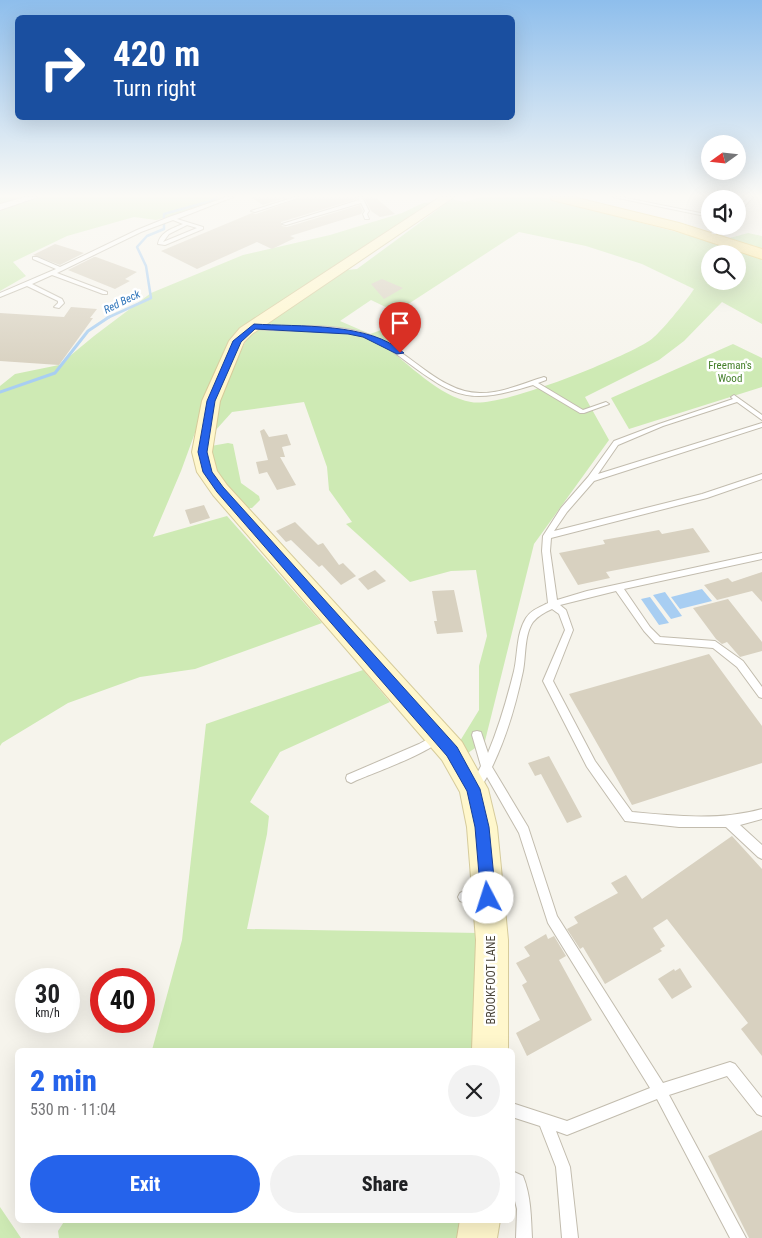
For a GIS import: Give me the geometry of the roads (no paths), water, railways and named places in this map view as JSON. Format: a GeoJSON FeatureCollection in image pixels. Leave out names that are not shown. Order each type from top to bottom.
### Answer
{"type":"FeatureCollection","features":[{"type":"Feature","properties":{"kind":"street","name":"BROOKFOOT LANE"},"geometry":{"type":"LineString","coordinates":[[361,255],[254,326],[237,341],[211,401],[202,452],[207,472],[220,490],[452,751],[474,789],[482,827],[476,898],[492,940],[490,1048]]}},
{"type":"Feature","properties":{"kind":"street"},"geometry":{"type":"LineString","coordinates":[[477,1238],[480,1223]]}},
{"type":"Feature","properties":{"kind":"lane"},"geometry":{"type":"LineString","coordinates":[[0,295],[91,255]]}},
{"type":"Feature","properties":{"kind":"lane"},"geometry":{"type":"LineString","coordinates":[[35,258],[60,269]]}},
{"type":"Feature","properties":{"kind":"lane"},"geometry":{"type":"LineString","coordinates":[[52,273],[105,293]]}},
{"type":"Feature","properties":{"kind":"lane"},"geometry":{"type":"LineString","coordinates":[[26,283],[60,300],[61,304],[57,307]]}},
{"type":"Feature","properties":{"kind":"lane"},"geometry":{"type":"LineString","coordinates":[[254,326],[330,330],[365,335],[400,353],[445,386],[465,394],[486,395],[544,378]]}},
{"type":"Feature","properties":{"kind":"lane"},"geometry":{"type":"LineString","coordinates":[[533,382],[582,412],[606,404]]}},
{"type":"Feature","properties":{"kind":"lane"},"geometry":{"type":"LineString","coordinates":[[762,418],[736,398],[661,425],[616,444],[591,479],[564,510],[547,536],[546,551],[553,605],[563,612],[569,630],[548,681],[591,764],[629,817],[705,824],[762,814]]}},
{"type":"Feature","properties":{"kind":"lane"},"geometry":{"type":"LineString","coordinates":[[591,479],[762,425]]}},
{"type":"Feature","properties":{"kind":"lane"},"geometry":{"type":"LineString","coordinates":[[547,536],[704,496],[762,476]]}},
{"type":"Feature","properties":{"kind":"lane"},"geometry":{"type":"LineString","coordinates":[[474,789],[487,768],[502,729],[519,672],[522,645],[531,618],[545,608],[586,594],[762,556]]}},
{"type":"Feature","properties":{"kind":"lane"},"geometry":{"type":"LineString","coordinates":[[619,588],[647,629],[658,640],[715,645],[740,664],[762,694]]}},
{"type":"Feature","properties":{"kind":"lane"},"geometry":{"type":"LineString","coordinates":[[477,735],[487,768],[524,831],[552,919],[660,1091],[738,1238]]}},
{"type":"Feature","properties":{"kind":"lane"},"geometry":{"type":"LineString","coordinates":[[351,778],[439,737]]}},
{"type":"Feature","properties":{"kind":"lane"},"geometry":{"type":"LineString","coordinates":[[728,821],[762,853]]}},
{"type":"Feature","properties":{"kind":"lane"},"geometry":{"type":"LineString","coordinates":[[515,1111],[567,1128],[660,1091],[730,1069],[762,1109]]}},
{"type":"Feature","properties":{"kind":"lane"},"geometry":{"type":"LineString","coordinates":[[545,1120],[563,1167],[570,1238]]}},
{"type":"Feature","properties":{"kind":"lane"},"geometry":{"type":"LineString","coordinates":[[515,1180],[518,1181],[524,1209],[524,1238]]}},
{"type":"Feature","properties":{"kind":"water"},"geometry":{"type":"Polygon","coordinates":[[[702,589],[712,601],[680,609],[671,597],[702,589]]]}},
{"type":"Feature","properties":{"kind":"water"},"geometry":{"type":"Polygon","coordinates":[[[665,592],[682,616],[671,619],[653,595],[665,592]]]}},
{"type":"Feature","properties":{"kind":"water"},"geometry":{"type":"Polygon","coordinates":[[[650,597],[669,623],[659,625],[641,599],[650,597]]]}},
{"type":"Feature","properties":{"kind":"waterway","name":"Red Beck"},"geometry":{"type":"LineString","coordinates":[[109,317],[151,298],[146,266],[141,255]]}},
{"type":"Feature","properties":{"kind":"waterway","name":"Red Beck"},"geometry":{"type":"LineString","coordinates":[[0,392],[55,373],[88,331],[109,317]]}},
{"type":"Feature","properties":{"kind":"park label","name":"Freeman's Wood"},"geometry":{"type":"Point","coordinates":[730,371]}}]}
